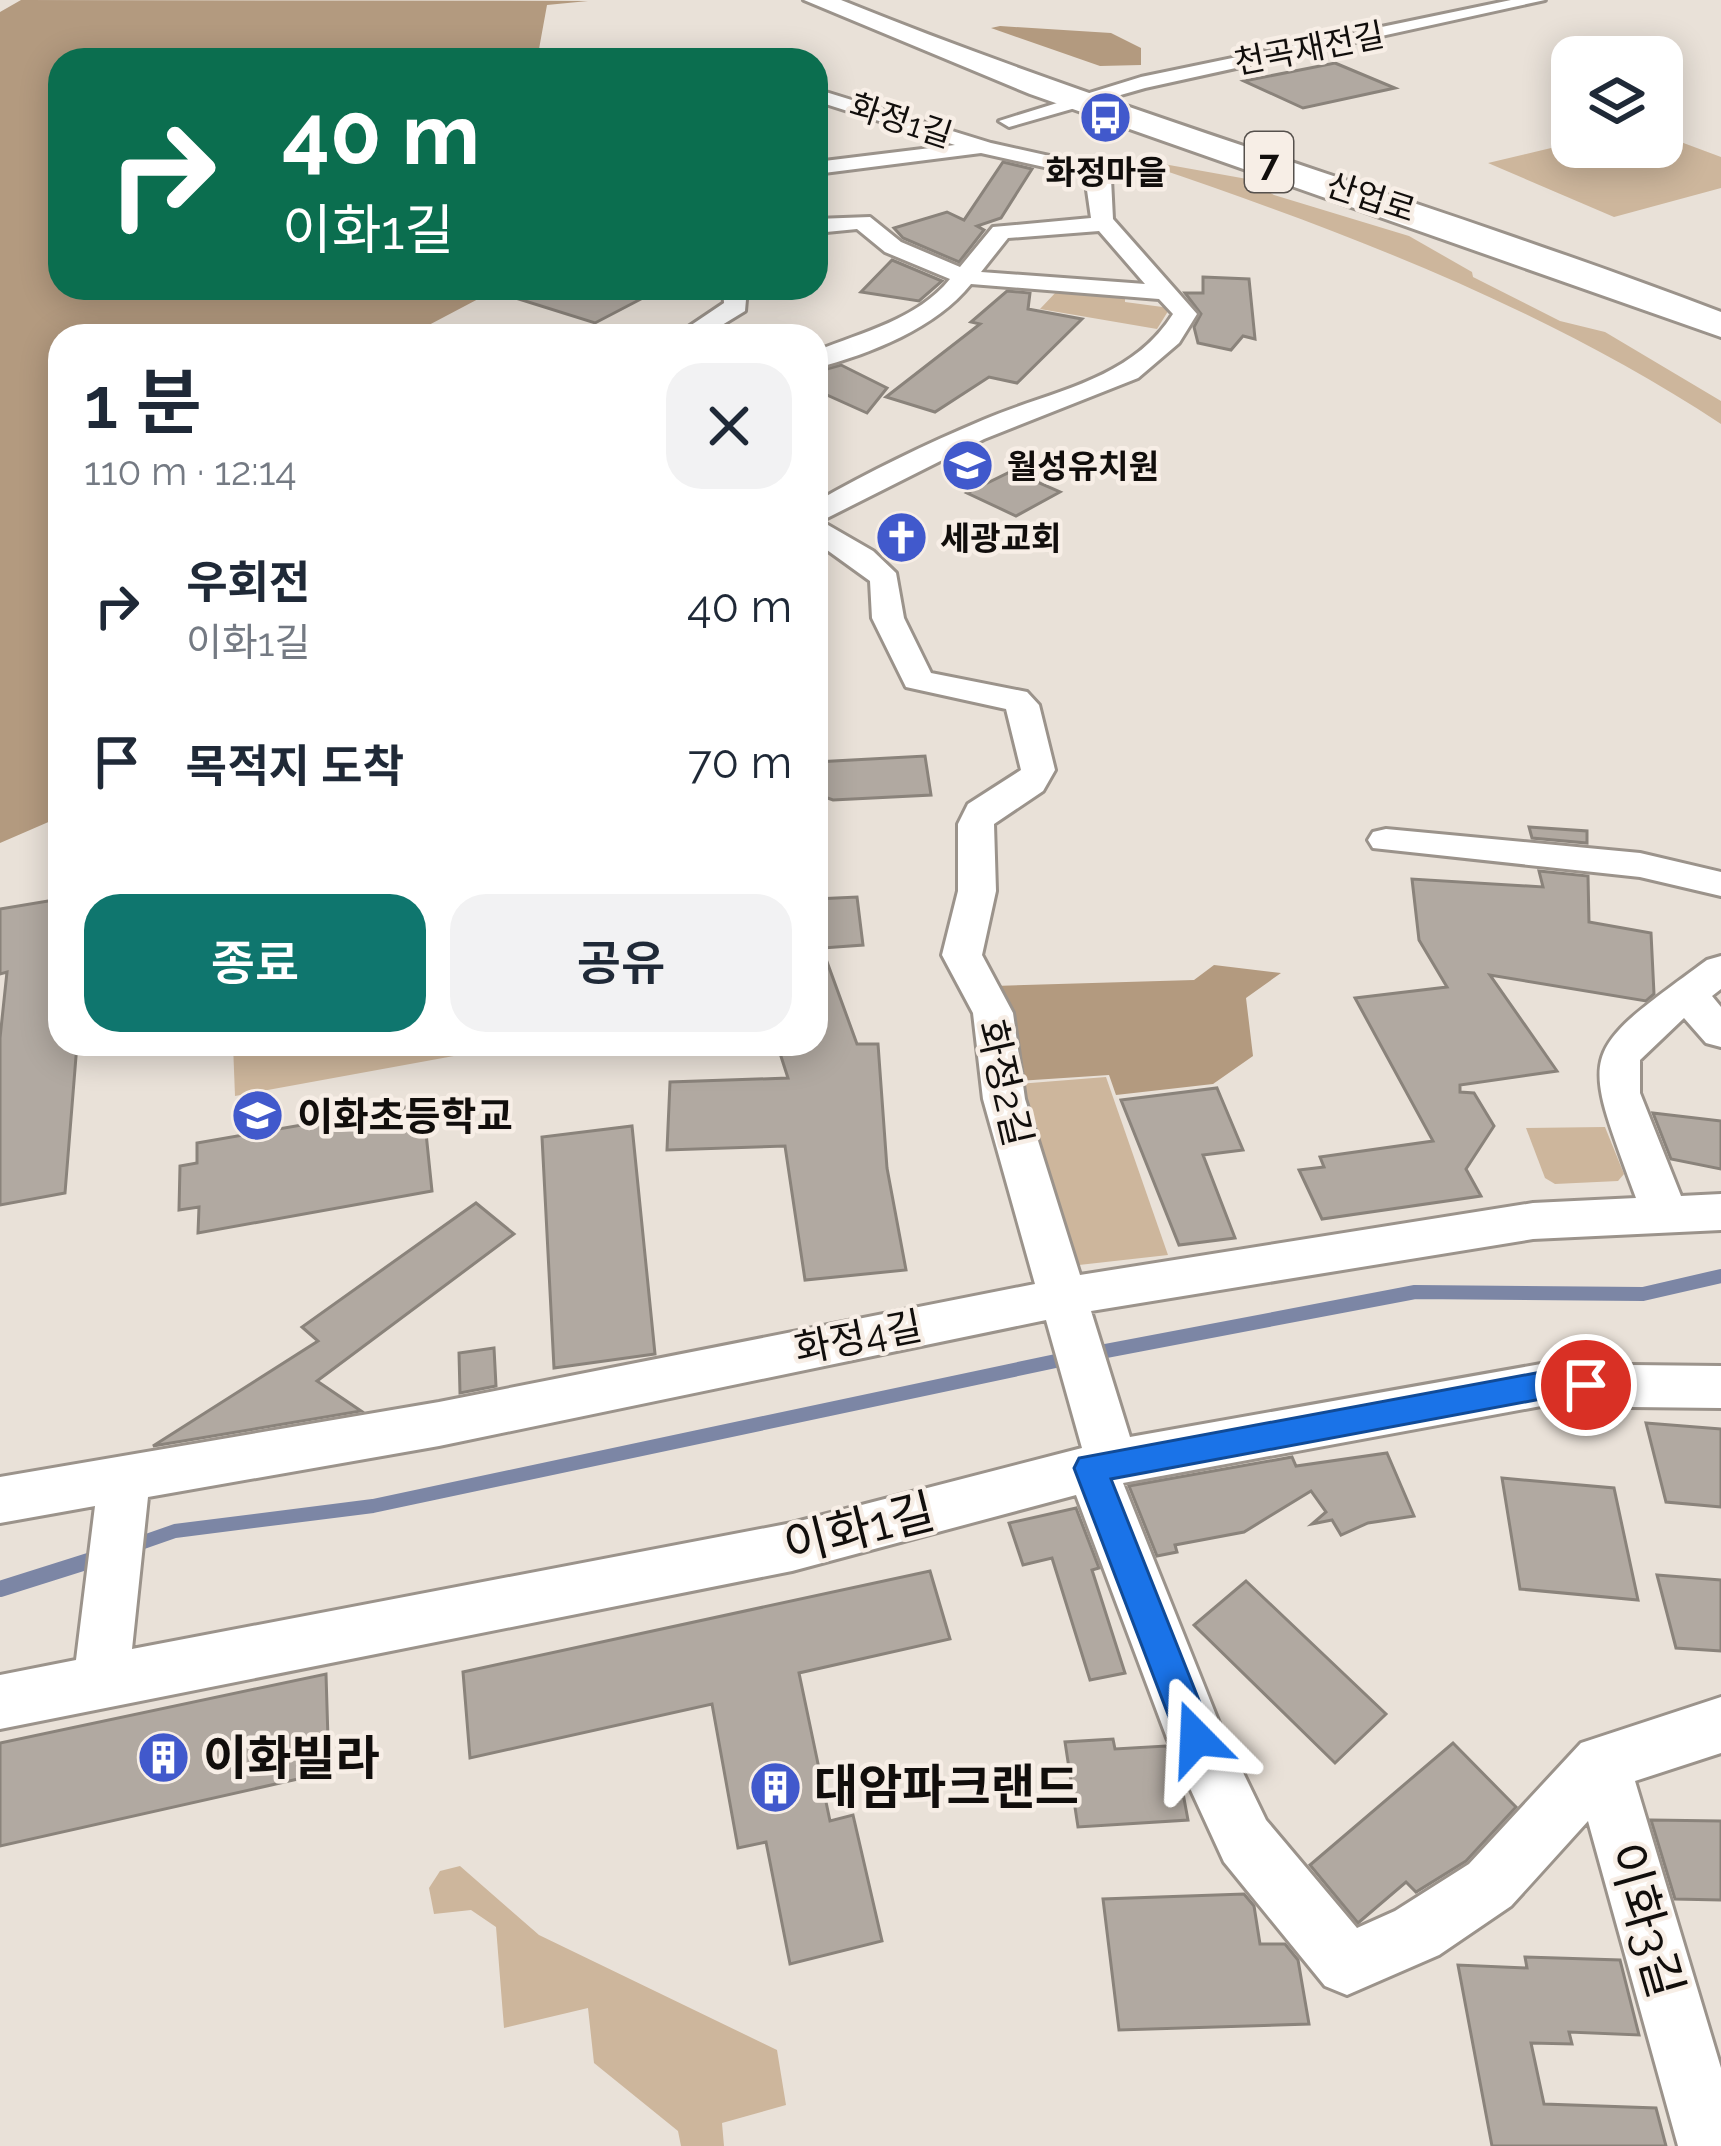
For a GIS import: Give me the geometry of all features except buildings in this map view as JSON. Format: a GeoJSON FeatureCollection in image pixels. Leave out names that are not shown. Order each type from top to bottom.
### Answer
{"type":"FeatureCollection","features":[{"type":"Feature","properties":{"kind":"main road","name":"산업로"},"geometry":{"type":"LineString","coordinates":[[817,0],[1486,216],[1721,304]]}},
{"type":"Feature","properties":{"kind":"main road","name":"산업로"},"geometry":{"type":"LineString","coordinates":[[865,0],[1098,94],[1721,325]]}},
{"type":"Feature","properties":{"kind":"street","name":"천곡재전길"},"geometry":{"type":"LineString","coordinates":[[996,131],[1098,94],[1536,0]]}},
{"type":"Feature","properties":{"kind":"street","name":"화정1길"},"geometry":{"type":"LineString","coordinates":[[828,99],[956,138],[996,131]]}},
{"type":"Feature","properties":{"kind":"street"},"geometry":{"type":"LineString","coordinates":[[828,166],[996,131],[1093,171],[1100,179],[1097,206],[1103,224],[1170,292],[1185,314],[1179,328],[1130,371],[977,432],[828,508]]}},
{"type":"Feature","properties":{"kind":"street"},"geometry":{"type":"LineString","coordinates":[[828,225],[862,222],[884,244],[968,278],[1170,292]]}},
{"type":"Feature","properties":{"kind":"street"},"geometry":{"type":"LineString","coordinates":[[828,355],[906,324],[944,302],[968,278],[984,247],[1000,232],[1103,224]]}},
{"type":"Feature","properties":{"kind":"street"},"geometry":{"type":"LineString","coordinates":[[707,324],[736,306],[736,300]]}},
{"type":"Feature","properties":{"kind":"street","name":"화정2길"},"geometry":{"type":"LineString","coordinates":[[828,536],[862,557],[885,579],[888,618],[918,680],[1016,699],[1022,705],[1037,770],[1031,783],[981,812],[976,824],[977,891],[962,956],[993,1013],[1004,1099],[1066,1311]]}},
{"type":"Feature","properties":{"kind":"street"},"geometry":{"type":"LineString","coordinates":[[1386,840],[1640,865],[1721,884]]}},
{"type":"Feature","properties":{"kind":"street"},"geometry":{"type":"LineString","coordinates":[[1664,1212],[1619,1094],[1619,1057],[1644,1028],[1721,969]]}},
{"type":"Feature","properties":{"kind":"street"},"geometry":{"type":"LineString","coordinates":[[1687,995],[1721,1033]]}},
{"type":"Feature","properties":{"kind":"street","name":"화정4길"},"geometry":{"type":"LineString","coordinates":[[0,1500],[1066,1311],[1533,1221],[1721,1212]]}},
{"type":"Feature","properties":{"kind":"street"},"geometry":{"type":"LineString","coordinates":[[1066,1311],[1104,1460]]}},
{"type":"Feature","properties":{"kind":"street","name":"이화1길"},"geometry":{"type":"LineString","coordinates":[[0,1702],[792,1547],[1104,1460],[1541,1385],[1721,1387]]}},
{"type":"Feature","properties":{"kind":"street","name":"이화3길"},"geometry":{"type":"LineString","coordinates":[[1104,1460],[1196,1738],[1246,1841],[1347,1964],[1417,1933],[1490,1886],[1601,1763]]}},
{"type":"Feature","properties":{"kind":"street"},"geometry":{"type":"LineString","coordinates":[[100,1683],[124,1480]]}},
{"type":"Feature","properties":{"kind":"street"},"geometry":{"type":"LineString","coordinates":[[1601,1763],[1721,1725]]}},
{"type":"Feature","properties":{"kind":"street","name":"이화3길"},"geometry":{"type":"LineString","coordinates":[[1601,1763],[1711,2146]]}},
{"type":"Feature","properties":{"kind":"shaded area"},"geometry":{"type":"Polygon","coordinates":[[[21,0],[588,1],[547,5],[539,48],[48,48],[48,300],[476,300],[431,324],[48,324],[48,822],[0,843],[0,12],[21,0]]]}},
{"type":"Feature","properties":{"kind":"shaded area"},"geometry":{"type":"Polygon","coordinates":[[[991,28],[1111,33],[1141,48],[1141,65],[1100,66],[991,28]]]}},
{"type":"Feature","properties":{"kind":"shaded area"},"geometry":{"type":"Polygon","coordinates":[[[1683,143],[1721,157],[1721,188],[1614,217],[1488,163],[1551,148],[1551,168],[1683,168],[1683,143]]]}},
{"type":"Feature","properties":{"kind":"shaded area"},"geometry":{"type":"Polygon","coordinates":[[[1158,163],[1247,179],[1274,195],[1409,236],[1472,272],[1473,277],[1560,321],[1605,332],[1721,401],[1721,424],[1516,309],[1299,218],[1151,166],[1158,163]]]}},
{"type":"Feature","properties":{"kind":"shaded area"},"geometry":{"type":"Polygon","coordinates":[[[1058,290],[1125,294],[1125,302],[1170,308],[1157,329],[1040,309],[1058,290]]]}},
{"type":"Feature","properties":{"kind":"shaded area"},"geometry":{"type":"Polygon","coordinates":[[[1214,965],[1281,973],[1246,998],[1253,1056],[1213,1084],[1116,1095],[1109,1075],[1018,1081],[994,986],[1194,980],[1214,965]]]}},
{"type":"Feature","properties":{"kind":"shaded area"},"geometry":{"type":"Polygon","coordinates":[[[233,1056],[453,1056],[235,1096],[233,1056]]]}},
{"type":"Feature","properties":{"kind":"shaded area"},"geometry":{"type":"Polygon","coordinates":[[[1106,1077],[1168,1255],[1070,1266],[1018,1084],[1106,1077]]]}},
{"type":"Feature","properties":{"kind":"shaded area"},"geometry":{"type":"Polygon","coordinates":[[[1605,1127],[1624,1174],[1618,1181],[1555,1184],[1545,1178],[1526,1128],[1605,1127]]]}},
{"type":"Feature","properties":{"kind":"shaded area"},"geometry":{"type":"Polygon","coordinates":[[[460,1866],[539,1935],[777,2050],[786,2105],[722,2123],[724,2146],[681,2146],[678,2131],[594,2063],[588,2008],[504,2028],[496,1927],[471,1910],[434,1914],[429,1888],[440,1871],[460,1866]]]}},
{"type":"Feature","properties":{"kind":"waterway"},"geometry":{"type":"LineString","coordinates":[[1090,1354],[1415,1292],[1643,1294],[1721,1276]]}},
{"type":"Feature","properties":{"kind":"waterway"},"geometry":{"type":"LineString","coordinates":[[132,1546],[175,1531],[373,1506],[1070,1358]]}},
{"type":"Feature","properties":{"kind":"waterway"},"geometry":{"type":"LineString","coordinates":[[92,1560],[102,1557]]}},
{"type":"Feature","properties":{"kind":"waterway"},"geometry":{"type":"LineString","coordinates":[[0,1589],[92,1560]]}},
{"type":"Feature","properties":{"kind":"waterway"},"geometry":{"type":"LineString","coordinates":[[85,1562],[92,1560]]}},
{"type":"Feature","properties":{"kind":"place","name":"화정마을"},"geometry":{"type":"Point","coordinates":[1106,118]}},
{"type":"Feature","properties":{"kind":"place","name":"월성유치원"},"geometry":{"type":"Point","coordinates":[968,466]}},
{"type":"Feature","properties":{"kind":"place","name":"세광교회"},"geometry":{"type":"Point","coordinates":[901,538]}},
{"type":"Feature","properties":{"kind":"place","name":"이화초등학교"},"geometry":{"type":"Point","coordinates":[258,1116]}},
{"type":"Feature","properties":{"kind":"place","name":"이화빌라"},"geometry":{"type":"Point","coordinates":[164,1758]}},
{"type":"Feature","properties":{"kind":"place","name":"대암파크랜드"},"geometry":{"type":"Point","coordinates":[775,1787]}},
{"type":"Feature","properties":{"kind":"route"},"geometry":{"type":"LineString","coordinates":[[1196,1738],[1090,1468],[1541,1385],[1586,1385]]}}]}
